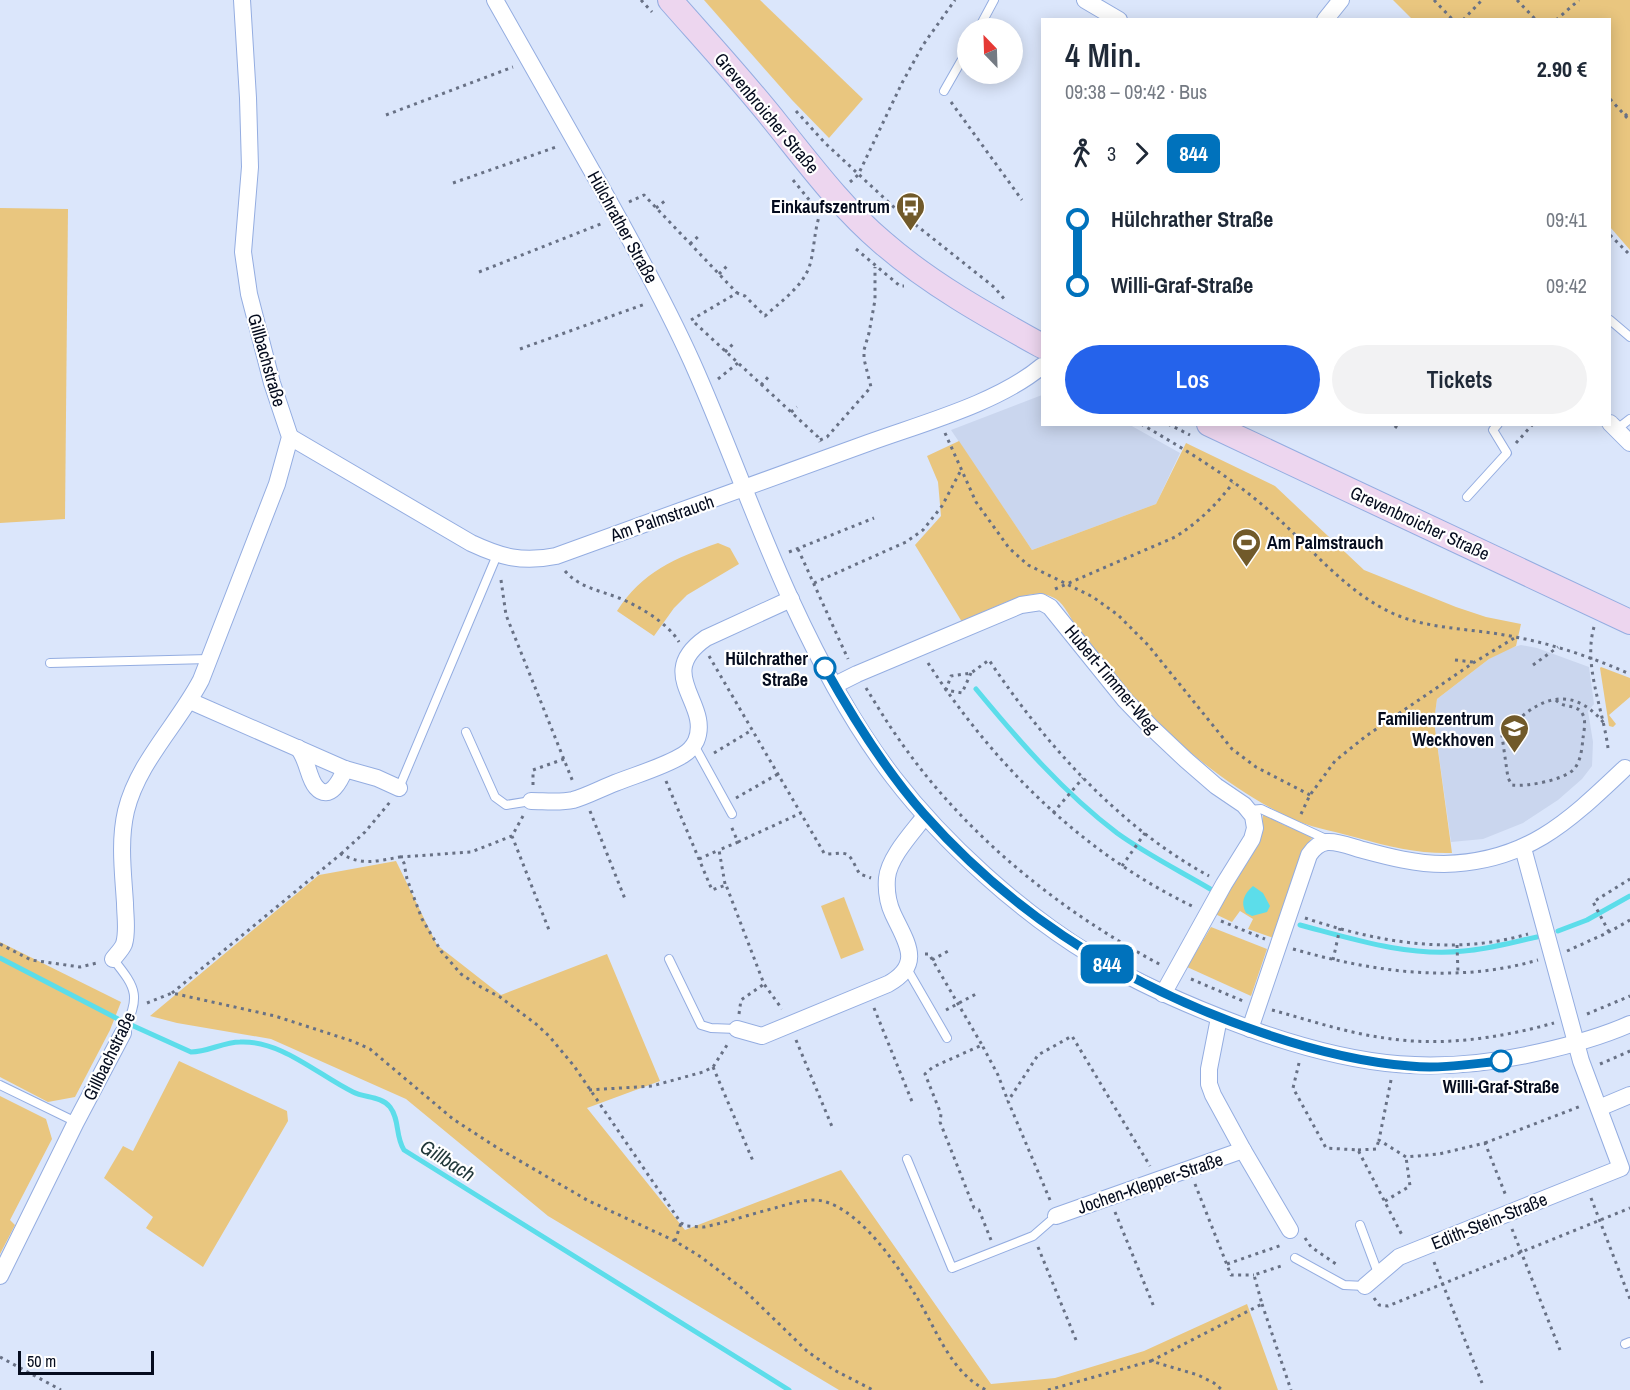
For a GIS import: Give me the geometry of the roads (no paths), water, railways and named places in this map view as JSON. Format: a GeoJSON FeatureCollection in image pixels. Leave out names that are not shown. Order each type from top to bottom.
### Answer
{"type":"FeatureCollection","features":[{"type":"Feature","properties":{"kind":"main road","name":"Grevenbroicher Straße"},"geometry":{"type":"LineString","coordinates":[[670,0],[729,66],[836,195],[883,243],[990,316],[1041,345]]}},
{"type":"Feature","properties":{"kind":"main road","name":"Grevenbroicher Straße"},"geometry":{"type":"LineString","coordinates":[[1213,426],[1630,622]]}},
{"type":"Feature","properties":{"kind":"street","name":"Gillbachstraße"},"geometry":{"type":"LineString","coordinates":[[242,0],[248,87],[250,167],[243,252],[249,294],[272,383],[290,437]]}},
{"type":"Feature","properties":{"kind":"street","name":"Hülchrather Straße"},"geometry":{"type":"LineString","coordinates":[[495,0],[662,298],[684,324],[704,391],[743,490],[790,599],[834,685],[873,750],[925,816],[965,856],[1032,914],[1089,954],[1163,994],[1219,1018],[1303,1046],[1355,1059],[1426,1067],[1502,1061],[1576,1043],[1630,1024]]}},
{"type":"Feature","properties":{"kind":"street"},"geometry":{"type":"LineString","coordinates":[[1085,0],[1116,18]]}},
{"type":"Feature","properties":{"kind":"street"},"geometry":{"type":"LineString","coordinates":[[1327,18],[1341,0]]}},
{"type":"Feature","properties":{"kind":"street","name":"Am Palmstrauch"},"geometry":{"type":"LineString","coordinates":[[290,437],[471,543],[497,555],[530,559],[556,556],[939,417],[1002,393],[1030,377],[1041,367]]}},
{"type":"Feature","properties":{"kind":"street"},"geometry":{"type":"LineString","coordinates":[[1619,424],[1630,444]]}},
{"type":"Feature","properties":{"kind":"street"},"geometry":{"type":"LineString","coordinates":[[113,959],[123,946],[126,928],[122,854],[129,801],[140,776],[190,701],[209,659],[277,484],[290,437]]}},
{"type":"Feature","properties":{"kind":"street"},"geometry":{"type":"LineString","coordinates":[[531,801],[571,800],[683,755],[694,745],[698,725],[683,676],[692,650],[706,638],[790,599]]}},
{"type":"Feature","properties":{"kind":"street","name":"Hubert-Timmer-Weg"},"geometry":{"type":"LineString","coordinates":[[834,685],[1015,608],[1041,602],[1060,618],[1100,671],[1150,727],[1185,760],[1249,810]]}},
{"type":"Feature","properties":{"kind":"street"},"geometry":{"type":"LineString","coordinates":[[190,701],[345,769],[377,778],[399,788]]}},
{"type":"Feature","properties":{"kind":"street"},"geometry":{"type":"LineString","coordinates":[[298,748],[306,760],[314,785],[320,790],[327,792],[334,788],[345,769]]}},
{"type":"Feature","properties":{"kind":"street"},"geometry":{"type":"LineString","coordinates":[[1250,1029],[1311,853],[1322,843],[1333,842],[1393,858],[1432,864],[1483,859],[1522,848],[1558,828],[1628,771]]}},
{"type":"Feature","properties":{"kind":"street"},"geometry":{"type":"LineString","coordinates":[[1163,994],[1254,834],[1254,822],[1249,810]]}},
{"type":"Feature","properties":{"kind":"street"},"geometry":{"type":"LineString","coordinates":[[737,1029],[762,1036],[900,977],[908,961],[908,942],[889,905],[886,880],[892,861],[925,816]]}},
{"type":"Feature","properties":{"kind":"street","name":"Edith-Stein-Straße"},"geometry":{"type":"LineString","coordinates":[[1365,1286],[1399,1257],[1584,1182],[1626,1174],[1597,1104],[1576,1043],[1522,848]]}},
{"type":"Feature","properties":{"kind":"street","name":"Jochen-Klepper-Straße"},"geometry":{"type":"LineString","coordinates":[[1219,1018],[1209,1069],[1209,1084],[1286,1238]]}},
{"type":"Feature","properties":{"kind":"street","name":"Gillbachstraße"},"geometry":{"type":"LineString","coordinates":[[0,1276],[123,1033]]}},
{"type":"Feature","properties":{"kind":"street"},"geometry":{"type":"LineString","coordinates":[[1597,1104],[1630,1095]]}},
{"type":"Feature","properties":{"kind":"street","name":"Jochen-Klepper-Straße"},"geometry":{"type":"LineString","coordinates":[[1056,1215],[1243,1150]]}},
{"type":"Feature","properties":{"kind":"lane"},"geometry":{"type":"LineString","coordinates":[[984,18],[994,0]]}},
{"type":"Feature","properties":{"kind":"lane"},"geometry":{"type":"LineString","coordinates":[[944,91],[957,68]]}},
{"type":"Feature","properties":{"kind":"lane"},"geometry":{"type":"LineString","coordinates":[[1611,321],[1630,337]]}},
{"type":"Feature","properties":{"kind":"lane"},"geometry":{"type":"LineString","coordinates":[[1467,497],[1507,453],[1493,430],[1496,426]]}},
{"type":"Feature","properties":{"kind":"lane"},"geometry":{"type":"LineString","coordinates":[[399,788],[497,555]]}},
{"type":"Feature","properties":{"kind":"lane"},"geometry":{"type":"LineString","coordinates":[[50,663],[209,659]]}},
{"type":"Feature","properties":{"kind":"lane"},"geometry":{"type":"LineString","coordinates":[[466,732],[495,797],[506,805],[531,801]]}},
{"type":"Feature","properties":{"kind":"lane"},"geometry":{"type":"LineString","coordinates":[[694,745],[732,814]]}},
{"type":"Feature","properties":{"kind":"lane"},"geometry":{"type":"LineString","coordinates":[[1249,810],[1261,809],[1333,842]]}},
{"type":"Feature","properties":{"kind":"lane","name":"Gillbachstraße"},"geometry":{"type":"LineString","coordinates":[[113,959],[132,983],[134,1008],[123,1033]]}},
{"type":"Feature","properties":{"kind":"lane"},"geometry":{"type":"LineString","coordinates":[[669,959],[701,1024],[711,1028],[737,1029]]}},
{"type":"Feature","properties":{"kind":"lane"},"geometry":{"type":"LineString","coordinates":[[908,961],[947,1038]]}},
{"type":"Feature","properties":{"kind":"lane"},"geometry":{"type":"LineString","coordinates":[[0,1085],[76,1122]]}},
{"type":"Feature","properties":{"kind":"lane"},"geometry":{"type":"LineString","coordinates":[[907,1159],[952,1268],[1033,1236],[1056,1215]]}},
{"type":"Feature","properties":{"kind":"lane"},"geometry":{"type":"LineString","coordinates":[[1360,1226],[1378,1273]]}},
{"type":"Feature","properties":{"kind":"lane"},"geometry":{"type":"LineString","coordinates":[[1295,1258],[1344,1285],[1365,1286]]}},
{"type":"Feature","properties":{"kind":"water"},"geometry":{"type":"Polygon","coordinates":[[[1253,886],[1263,893],[1270,906],[1267,912],[1252,916],[1246,913],[1243,902],[1245,895],[1253,886]]]}},
{"type":"Feature","properties":{"kind":"waterway"},"geometry":{"type":"LineString","coordinates":[[976,689],[1042,765],[1078,801],[1117,833],[1212,890]]}},
{"type":"Feature","properties":{"kind":"waterway"},"geometry":{"type":"LineString","coordinates":[[1558,931],[1587,920],[1630,896]]}},
{"type":"Feature","properties":{"kind":"waterway"},"geometry":{"type":"LineString","coordinates":[[1300,925],[1360,941],[1422,951],[1473,950],[1537,937]]}},
{"type":"Feature","properties":{"kind":"waterway","name":"Gillbach"},"geometry":{"type":"LineString","coordinates":[[0,958],[118,1019],[191,1052],[234,1042],[255,1043],[285,1052],[353,1092],[386,1103],[393,1112],[404,1150],[789,1390]]}},
{"type":"Feature","properties":{"kind":"place","name":"Einkaufszentrum"},"geometry":{"type":"Point","coordinates":[911,232]}},
{"type":"Feature","properties":{"kind":"place","name":"Am Palmstrauch"},"geometry":{"type":"Point","coordinates":[1246,568]}},
{"type":"Feature","properties":{"kind":"place","name":"Hülchrather Straße"},"geometry":{"type":"Point","coordinates":[825,668]}},
{"type":"Feature","properties":{"kind":"place","name":"Familienzentrum Weckhoven"},"geometry":{"type":"Point","coordinates":[1515,754]}},
{"type":"Feature","properties":{"kind":"place","name":"Willi-Graf-Straße"},"geometry":{"type":"Point","coordinates":[1501,1061]}}]}
